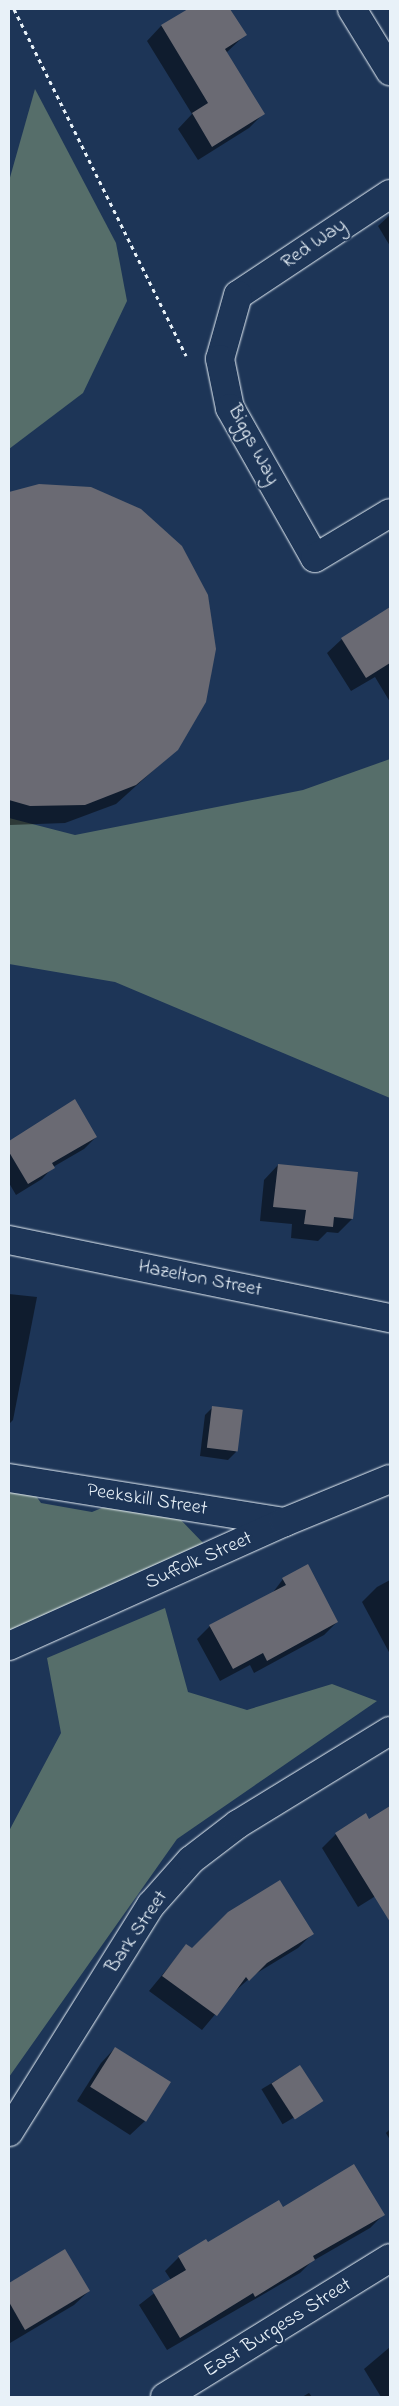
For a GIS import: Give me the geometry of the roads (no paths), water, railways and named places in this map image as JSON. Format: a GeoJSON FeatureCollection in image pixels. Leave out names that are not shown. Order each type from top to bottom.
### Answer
{"type":"FeatureCollection","features":[{"type":"Feature","properties":{"kind":"street"},"geometry":{"type":"LineString","coordinates":[[352,9],[390,71]]}},
{"type":"Feature","properties":{"kind":"street","name":"Red Way"},"geometry":{"type":"LineString","coordinates":[[238,295],[390,194]]}},
{"type":"Feature","properties":{"kind":"street","name":"Biggs Way"},"geometry":{"type":"LineString","coordinates":[[238,295],[220,360],[230,408],[316,558],[390,513]]}},
{"type":"Feature","properties":{"kind":"street","name":"Hazelton Street"},"geometry":{"type":"LineString","coordinates":[[9,1240],[390,1318]]}},
{"type":"Feature","properties":{"kind":"street","name":"Peekskill Street"},"geometry":{"type":"LineString","coordinates":[[9,1478],[285,1522]]}},
{"type":"Feature","properties":{"kind":"street","name":"Suffolk Street"},"geometry":{"type":"LineString","coordinates":[[9,1646],[285,1522],[390,1479]]}},
{"type":"Feature","properties":{"kind":"street","name":"Bark Street"},"geometry":{"type":"LineString","coordinates":[[9,2132],[151,1906],[191,1860],[238,1824],[390,1732]]}},
{"type":"Feature","properties":{"kind":"street","name":"East Burgess Street"},"geometry":{"type":"LineString","coordinates":[[165,2397],[390,2258]]}}]}
